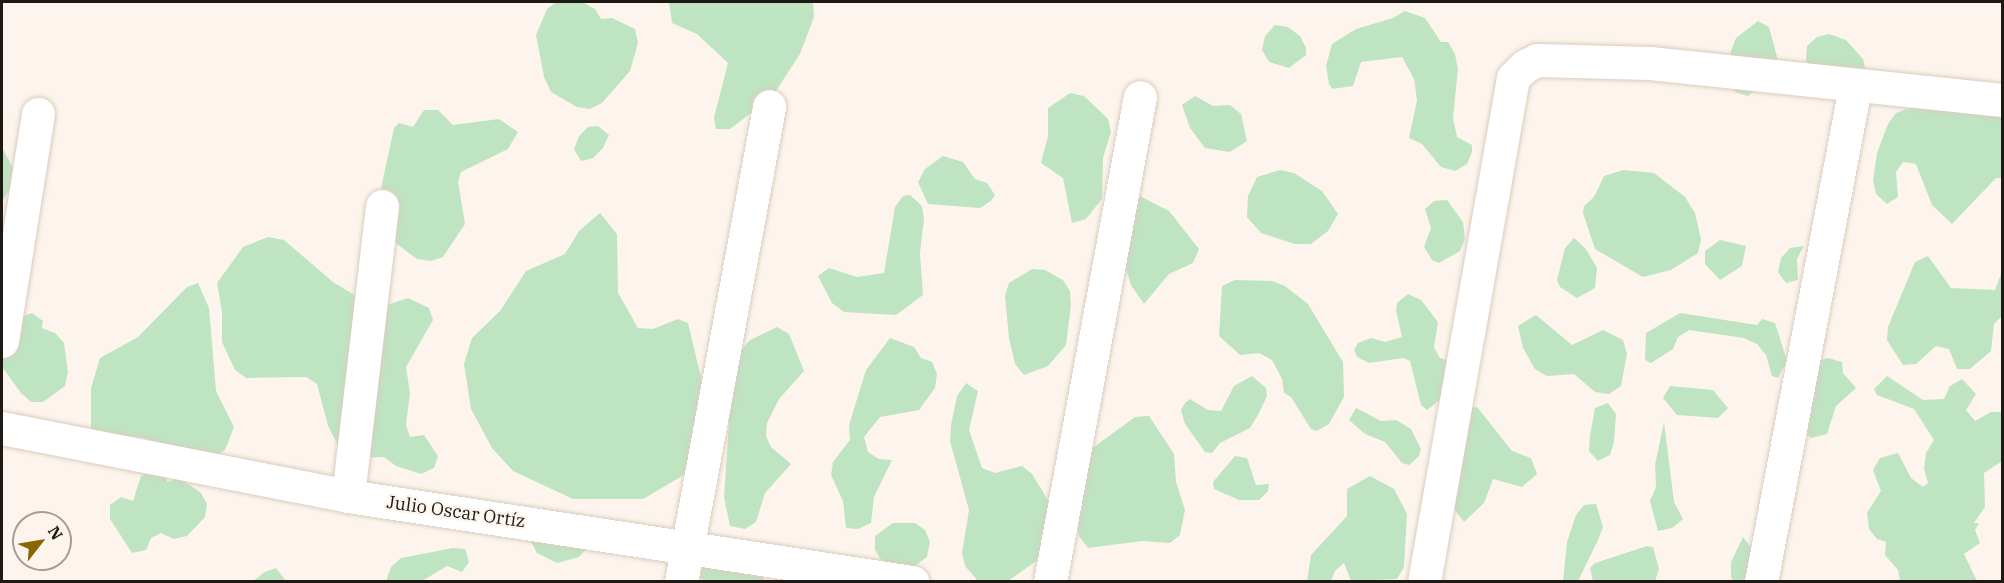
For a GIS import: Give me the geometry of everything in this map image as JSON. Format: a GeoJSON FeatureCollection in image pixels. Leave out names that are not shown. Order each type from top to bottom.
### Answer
{"type":"FeatureCollection","features":[{"type":"Feature","properties":{"kind":"street"},"geometry":{"type":"LineString","coordinates":[[1424,582],[1513,78],[1536,60],[1650,63],[1855,87],[2002,100]]}},
{"type":"Feature","properties":{"kind":"street"},"geometry":{"type":"LineString","coordinates":[[1761,582],[1855,87]]}},
{"type":"Feature","properties":{"kind":"street"},"geometry":{"type":"LineString","coordinates":[[1050,582],[1140,97]]}},
{"type":"Feature","properties":{"kind":"street"},"geometry":{"type":"LineString","coordinates":[[681,582],[769,106]]}},
{"type":"Feature","properties":{"kind":"street"},"geometry":{"type":"LineString","coordinates":[[2,341],[38,114]]}},
{"type":"Feature","properties":{"kind":"street"},"geometry":{"type":"LineString","coordinates":[[348,496],[382,206]]}},
{"type":"Feature","properties":{"kind":"street","name":"Julio Oscar Ortíz"},"geometry":{"type":"LineString","coordinates":[[2,428],[348,496],[912,582]]}},
{"type":"Feature","properties":{"kind":"green space"},"geometry":{"type":"Polygon","coordinates":[[[556,2],[582,2],[595,9],[601,19],[612,18],[635,29],[638,43],[630,71],[602,103],[590,109],[577,107],[551,92],[544,77],[536,35],[547,9],[556,2]]]}},
{"type":"Feature","properties":{"kind":"green space"},"geometry":{"type":"Polygon","coordinates":[[[669,2],[813,2],[814,17],[800,54],[772,97],[730,129],[716,129],[714,117],[728,63],[697,34],[672,23],[669,2]]]}},
{"type":"Feature","properties":{"kind":"green space"},"geometry":{"type":"Polygon","coordinates":[[[1405,11],[1425,18],[1441,42],[1448,42],[1455,54],[1458,69],[1453,118],[1457,137],[1472,145],[1472,152],[1467,164],[1455,171],[1441,167],[1422,144],[1409,138],[1417,100],[1414,79],[1402,57],[1361,62],[1353,86],[1332,89],[1329,84],[1326,66],[1332,44],[1356,29],[1393,18],[1405,11]]]}},
{"type":"Feature","properties":{"kind":"green space"},"geometry":{"type":"Polygon","coordinates":[[[1758,21],[1769,27],[1780,68],[1748,96],[1735,92],[1729,80],[1731,51],[1736,38],[1758,21]]]}},
{"type":"Feature","properties":{"kind":"green space"},"geometry":{"type":"Polygon","coordinates":[[[1275,25],[1288,27],[1300,36],[1306,48],[1306,55],[1289,68],[1269,62],[1262,50],[1265,36],[1275,25]]]}},
{"type":"Feature","properties":{"kind":"green space"},"geometry":{"type":"Polygon","coordinates":[[[1829,34],[1846,40],[1863,59],[1866,72],[1813,72],[1806,61],[1807,46],[1817,37],[1829,34]]]}},
{"type":"Feature","properties":{"kind":"green space"},"geometry":{"type":"Polygon","coordinates":[[[1070,93],[1084,96],[1108,119],[1111,132],[1103,158],[1102,199],[1086,219],[1072,223],[1063,178],[1041,163],[1048,136],[1048,108],[1070,93]]]}},
{"type":"Feature","properties":{"kind":"green space"},"geometry":{"type":"Polygon","coordinates":[[[1195,96],[1213,106],[1230,105],[1241,114],[1247,141],[1230,152],[1205,148],[1190,128],[1182,105],[1195,96]]]}},
{"type":"Feature","properties":{"kind":"green space"},"geometry":{"type":"Polygon","coordinates":[[[1924,103],[2002,105],[2002,178],[1996,178],[1952,224],[1932,205],[1916,164],[1903,162],[1896,172],[1898,197],[1887,204],[1876,194],[1873,181],[1877,153],[1888,124],[1896,113],[1924,103]]]}},
{"type":"Feature","properties":{"kind":"green space"},"geometry":{"type":"Polygon","coordinates":[[[424,110],[438,110],[453,125],[499,119],[518,132],[508,149],[461,172],[458,182],[465,224],[443,257],[431,261],[417,259],[397,244],[384,220],[380,193],[394,128],[399,123],[413,127],[424,110]]]}},
{"type":"Feature","properties":{"kind":"green space"},"geometry":{"type":"Polygon","coordinates":[[[598,126],[609,135],[603,148],[593,158],[581,161],[574,149],[579,136],[588,127],[585,127],[598,126]]]}},
{"type":"Feature","properties":{"kind":"green space"},"geometry":{"type":"Polygon","coordinates":[[[2,147],[13,168],[14,181],[2,202],[2,147]]]}},
{"type":"Feature","properties":{"kind":"green space"},"geometry":{"type":"Polygon","coordinates":[[[943,156],[963,162],[975,179],[987,183],[995,195],[991,201],[980,208],[928,204],[918,182],[925,169],[943,156]]]}},
{"type":"Feature","properties":{"kind":"green space"},"geometry":{"type":"Polygon","coordinates":[[[1280,170],[1294,173],[1322,191],[1338,214],[1328,231],[1311,244],[1295,244],[1261,233],[1247,217],[1248,196],[1257,177],[1280,170]]]}},
{"type":"Feature","properties":{"kind":"green space"},"geometry":{"type":"Polygon","coordinates":[[[1623,170],[1654,173],[1685,197],[1695,213],[1701,239],[1698,253],[1671,270],[1643,277],[1595,249],[1583,213],[1584,206],[1594,197],[1604,176],[1623,170]]]}},
{"type":"Feature","properties":{"kind":"green space"},"geometry":{"type":"Polygon","coordinates":[[[910,195],[922,206],[924,219],[920,253],[923,295],[896,315],[844,312],[832,303],[818,276],[829,268],[857,277],[884,273],[895,207],[903,196],[910,195]]]}},
{"type":"Feature","properties":{"kind":"green space"},"geometry":{"type":"Polygon","coordinates":[[[1140,196],[1169,211],[1199,249],[1193,263],[1169,274],[1144,304],[1131,285],[1124,262],[1133,208],[1140,196]]]}},
{"type":"Feature","properties":{"kind":"green space"},"geometry":{"type":"Polygon","coordinates":[[[1447,200],[1463,222],[1465,239],[1460,251],[1439,263],[1432,260],[1424,247],[1431,228],[1425,209],[1434,201],[1447,200]]]}},
{"type":"Feature","properties":{"kind":"green space"},"geometry":{"type":"Polygon","coordinates":[[[600,213],[617,234],[618,293],[638,328],[653,329],[678,319],[688,323],[709,411],[700,454],[682,476],[643,499],[573,499],[513,471],[492,448],[471,409],[464,364],[472,338],[500,311],[526,271],[565,254],[579,231],[600,213]]]}},
{"type":"Feature","properties":{"kind":"green space"},"geometry":{"type":"Polygon","coordinates":[[[268,237],[284,240],[333,282],[371,305],[384,306],[408,298],[429,308],[433,320],[406,367],[410,393],[406,425],[410,437],[424,435],[438,456],[434,468],[421,474],[396,466],[384,457],[355,458],[342,453],[328,426],[317,384],[306,377],[246,378],[235,370],[222,342],[222,312],[217,283],[243,247],[268,237]]]}},
{"type":"Feature","properties":{"kind":"green space"},"geometry":{"type":"Polygon","coordinates":[[[1574,238],[1586,249],[1597,268],[1595,288],[1577,298],[1560,287],[1557,280],[1565,248],[1574,238]]]}},
{"type":"Feature","properties":{"kind":"green space"},"geometry":{"type":"Polygon","coordinates":[[[1720,240],[1746,246],[1742,266],[1720,280],[1705,264],[1705,251],[1720,240]]]}},
{"type":"Feature","properties":{"kind":"green space"},"geometry":{"type":"Polygon","coordinates":[[[1804,246],[1797,259],[1798,280],[1786,283],[1778,272],[1781,258],[1790,248],[1804,246]]]}},
{"type":"Feature","properties":{"kind":"green space"},"geometry":{"type":"Polygon","coordinates":[[[1928,256],[1951,288],[1995,290],[2002,271],[2002,316],[1994,324],[1991,351],[1970,369],[1957,369],[1949,349],[1936,346],[1916,364],[1903,365],[1887,340],[1888,327],[1915,262],[1928,256]]]}},
{"type":"Feature","properties":{"kind":"green space"},"geometry":{"type":"Polygon","coordinates":[[[1032,269],[1045,270],[1063,280],[1070,291],[1071,305],[1066,345],[1048,366],[1024,375],[1015,364],[1009,338],[1005,296],[1009,283],[1032,269]]]}},
{"type":"Feature","properties":{"kind":"green space"},"geometry":{"type":"Polygon","coordinates":[[[1235,280],[1272,281],[1285,286],[1308,304],[1343,362],[1344,397],[1329,424],[1317,431],[1311,429],[1291,397],[1284,393],[1282,379],[1272,360],[1259,353],[1240,355],[1219,336],[1222,286],[1235,280]]]}},
{"type":"Feature","properties":{"kind":"green space"},"geometry":{"type":"Polygon","coordinates":[[[198,283],[209,308],[216,391],[234,427],[225,450],[214,457],[199,456],[144,438],[91,431],[91,388],[100,358],[138,337],[187,287],[198,283]]]}},
{"type":"Feature","properties":{"kind":"green space"},"geometry":{"type":"Polygon","coordinates":[[[1408,294],[1421,300],[1438,322],[1434,347],[1440,358],[1449,361],[1442,398],[1427,410],[1421,405],[1410,361],[1403,358],[1369,363],[1357,357],[1354,350],[1358,343],[1371,338],[1385,342],[1402,337],[1396,310],[1397,303],[1408,294]]]}},
{"type":"Feature","properties":{"kind":"green space"},"geometry":{"type":"Polygon","coordinates":[[[32,313],[43,321],[42,328],[55,333],[64,343],[68,372],[65,386],[43,402],[31,402],[21,393],[3,368],[2,356],[19,318],[32,313]]]}},
{"type":"Feature","properties":{"kind":"green space"},"geometry":{"type":"Polygon","coordinates":[[[1680,313],[1757,325],[1762,319],[1775,323],[1787,361],[1778,378],[1772,376],[1766,355],[1757,344],[1744,338],[1689,330],[1678,337],[1673,349],[1651,363],[1645,360],[1646,333],[1680,313]]]}},
{"type":"Feature","properties":{"kind":"green space"},"geometry":{"type":"Polygon","coordinates":[[[1536,315],[1572,345],[1603,330],[1623,340],[1627,354],[1621,386],[1609,394],[1595,392],[1574,374],[1547,376],[1535,369],[1523,348],[1518,326],[1536,315]]]}},
{"type":"Feature","properties":{"kind":"green space"},"geometry":{"type":"Polygon","coordinates":[[[777,327],[789,334],[804,371],[779,399],[767,423],[766,436],[771,447],[791,464],[765,493],[756,522],[745,529],[730,526],[724,497],[729,423],[726,392],[741,350],[750,340],[777,327]]]}},
{"type":"Feature","properties":{"kind":"green space"},"geometry":{"type":"Polygon","coordinates":[[[890,338],[914,347],[921,358],[932,362],[937,374],[935,388],[919,410],[880,417],[864,437],[868,452],[879,459],[892,460],[874,497],[871,523],[858,529],[846,528],[843,501],[831,475],[833,462],[850,440],[849,425],[866,370],[890,338]]]}},
{"type":"Feature","properties":{"kind":"green space"},"geometry":{"type":"Polygon","coordinates":[[[1828,358],[1842,362],[1843,373],[1856,388],[1836,406],[1827,434],[1811,438],[1804,432],[1817,361],[1828,358]]]}},
{"type":"Feature","properties":{"kind":"green space"},"geometry":{"type":"Polygon","coordinates":[[[1252,376],[1266,388],[1267,396],[1250,428],[1220,443],[1212,453],[1205,452],[1185,424],[1181,410],[1185,403],[1190,399],[1208,410],[1221,411],[1234,386],[1252,376]]]}},
{"type":"Feature","properties":{"kind":"green space"},"geometry":{"type":"Polygon","coordinates":[[[1887,376],[1923,400],[1944,399],[1950,386],[1962,379],[1976,394],[1966,410],[1975,421],[1991,412],[2002,412],[2002,461],[1984,473],[1985,507],[1974,523],[1979,523],[1975,530],[1980,543],[1964,554],[1977,581],[1900,581],[1898,570],[1885,555],[1886,542],[1877,539],[1869,529],[1867,513],[1881,491],[1873,470],[1880,458],[1898,453],[1911,478],[1923,487],[1928,483],[1924,469],[1926,453],[1934,440],[1914,409],[1877,395],[1874,389],[1887,376]]]}},
{"type":"Feature","properties":{"kind":"green space"},"geometry":{"type":"Polygon","coordinates":[[[966,383],[978,391],[969,430],[982,468],[995,473],[1022,466],[1032,474],[1048,500],[1057,528],[1035,562],[1008,581],[978,581],[965,566],[962,553],[969,510],[950,441],[957,396],[966,383]]]}},
{"type":"Feature","properties":{"kind":"green space"},"geometry":{"type":"Polygon","coordinates":[[[1670,386],[1713,390],[1728,408],[1718,418],[1677,415],[1663,398],[1670,386]]]}},
{"type":"Feature","properties":{"kind":"green space"},"geometry":{"type":"Polygon","coordinates":[[[1608,403],[1616,414],[1614,442],[1610,455],[1598,461],[1589,451],[1590,436],[1595,408],[1608,403]]]}},
{"type":"Feature","properties":{"kind":"green space"},"geometry":{"type":"Polygon","coordinates":[[[1477,407],[1512,451],[1531,458],[1537,474],[1522,487],[1493,479],[1484,503],[1464,522],[1451,505],[1457,411],[1477,407]]]}},
{"type":"Feature","properties":{"kind":"green space"},"geometry":{"type":"Polygon","coordinates":[[[1356,408],[1381,421],[1396,420],[1411,429],[1421,449],[1419,456],[1409,465],[1402,463],[1385,442],[1365,434],[1349,420],[1356,408]]]}},
{"type":"Feature","properties":{"kind":"green space"},"geometry":{"type":"Polygon","coordinates":[[[1149,416],[1174,454],[1176,482],[1185,510],[1180,535],[1170,543],[1142,541],[1088,548],[1079,536],[1071,486],[1079,458],[1135,417],[1149,416]]]}},
{"type":"Feature","properties":{"kind":"green space"},"geometry":{"type":"Polygon","coordinates":[[[1664,422],[1674,502],[1683,519],[1672,528],[1658,531],[1650,501],[1656,487],[1655,465],[1664,422]]]}},
{"type":"Feature","properties":{"kind":"green space"},"geometry":{"type":"Polygon","coordinates":[[[1235,456],[1247,458],[1256,485],[1269,484],[1268,491],[1259,500],[1239,500],[1214,489],[1213,482],[1235,456]]]}},
{"type":"Feature","properties":{"kind":"green space"},"geometry":{"type":"Polygon","coordinates":[[[166,468],[167,482],[180,478],[201,493],[207,504],[205,517],[187,536],[174,539],[161,533],[151,538],[146,550],[132,553],[110,519],[110,505],[121,497],[133,501],[141,476],[166,468]]]}},
{"type":"Feature","properties":{"kind":"green space"},"geometry":{"type":"Polygon","coordinates":[[[1370,476],[1394,489],[1407,514],[1404,567],[1397,579],[1351,581],[1344,563],[1335,571],[1331,581],[1307,581],[1311,555],[1347,516],[1347,489],[1370,476]]]}},
{"type":"Feature","properties":{"kind":"green space"},"geometry":{"type":"Polygon","coordinates":[[[1596,504],[1603,527],[1598,540],[1578,581],[1563,581],[1567,542],[1576,515],[1584,505],[1596,504]]]}},
{"type":"Feature","properties":{"kind":"green space"},"geometry":{"type":"Polygon","coordinates":[[[893,523],[915,523],[925,530],[930,542],[927,557],[909,570],[882,561],[875,550],[875,536],[893,523]]]}},
{"type":"Feature","properties":{"kind":"green space"},"geometry":{"type":"Polygon","coordinates":[[[1743,537],[1751,547],[1765,582],[1733,581],[1731,577],[1731,562],[1743,537]]]}},
{"type":"Feature","properties":{"kind":"green space"},"geometry":{"type":"Polygon","coordinates":[[[529,538],[588,547],[579,557],[557,563],[537,553],[529,538]]]}},
{"type":"Feature","properties":{"kind":"green space"},"geometry":{"type":"Polygon","coordinates":[[[1647,546],[1653,547],[1659,569],[1655,581],[1593,581],[1590,568],[1595,563],[1647,546]]]}},
{"type":"Feature","properties":{"kind":"green space"},"geometry":{"type":"Polygon","coordinates":[[[453,548],[465,549],[469,562],[462,572],[447,566],[422,581],[386,581],[391,567],[401,558],[453,548]]]}},
{"type":"Feature","properties":{"kind":"green space"},"geometry":{"type":"Polygon","coordinates":[[[703,565],[758,570],[765,581],[705,581],[700,578],[703,565]]]}},
{"type":"Feature","properties":{"kind":"green space"},"geometry":{"type":"Polygon","coordinates":[[[276,568],[286,581],[253,581],[265,572],[276,568]]]}}]}
